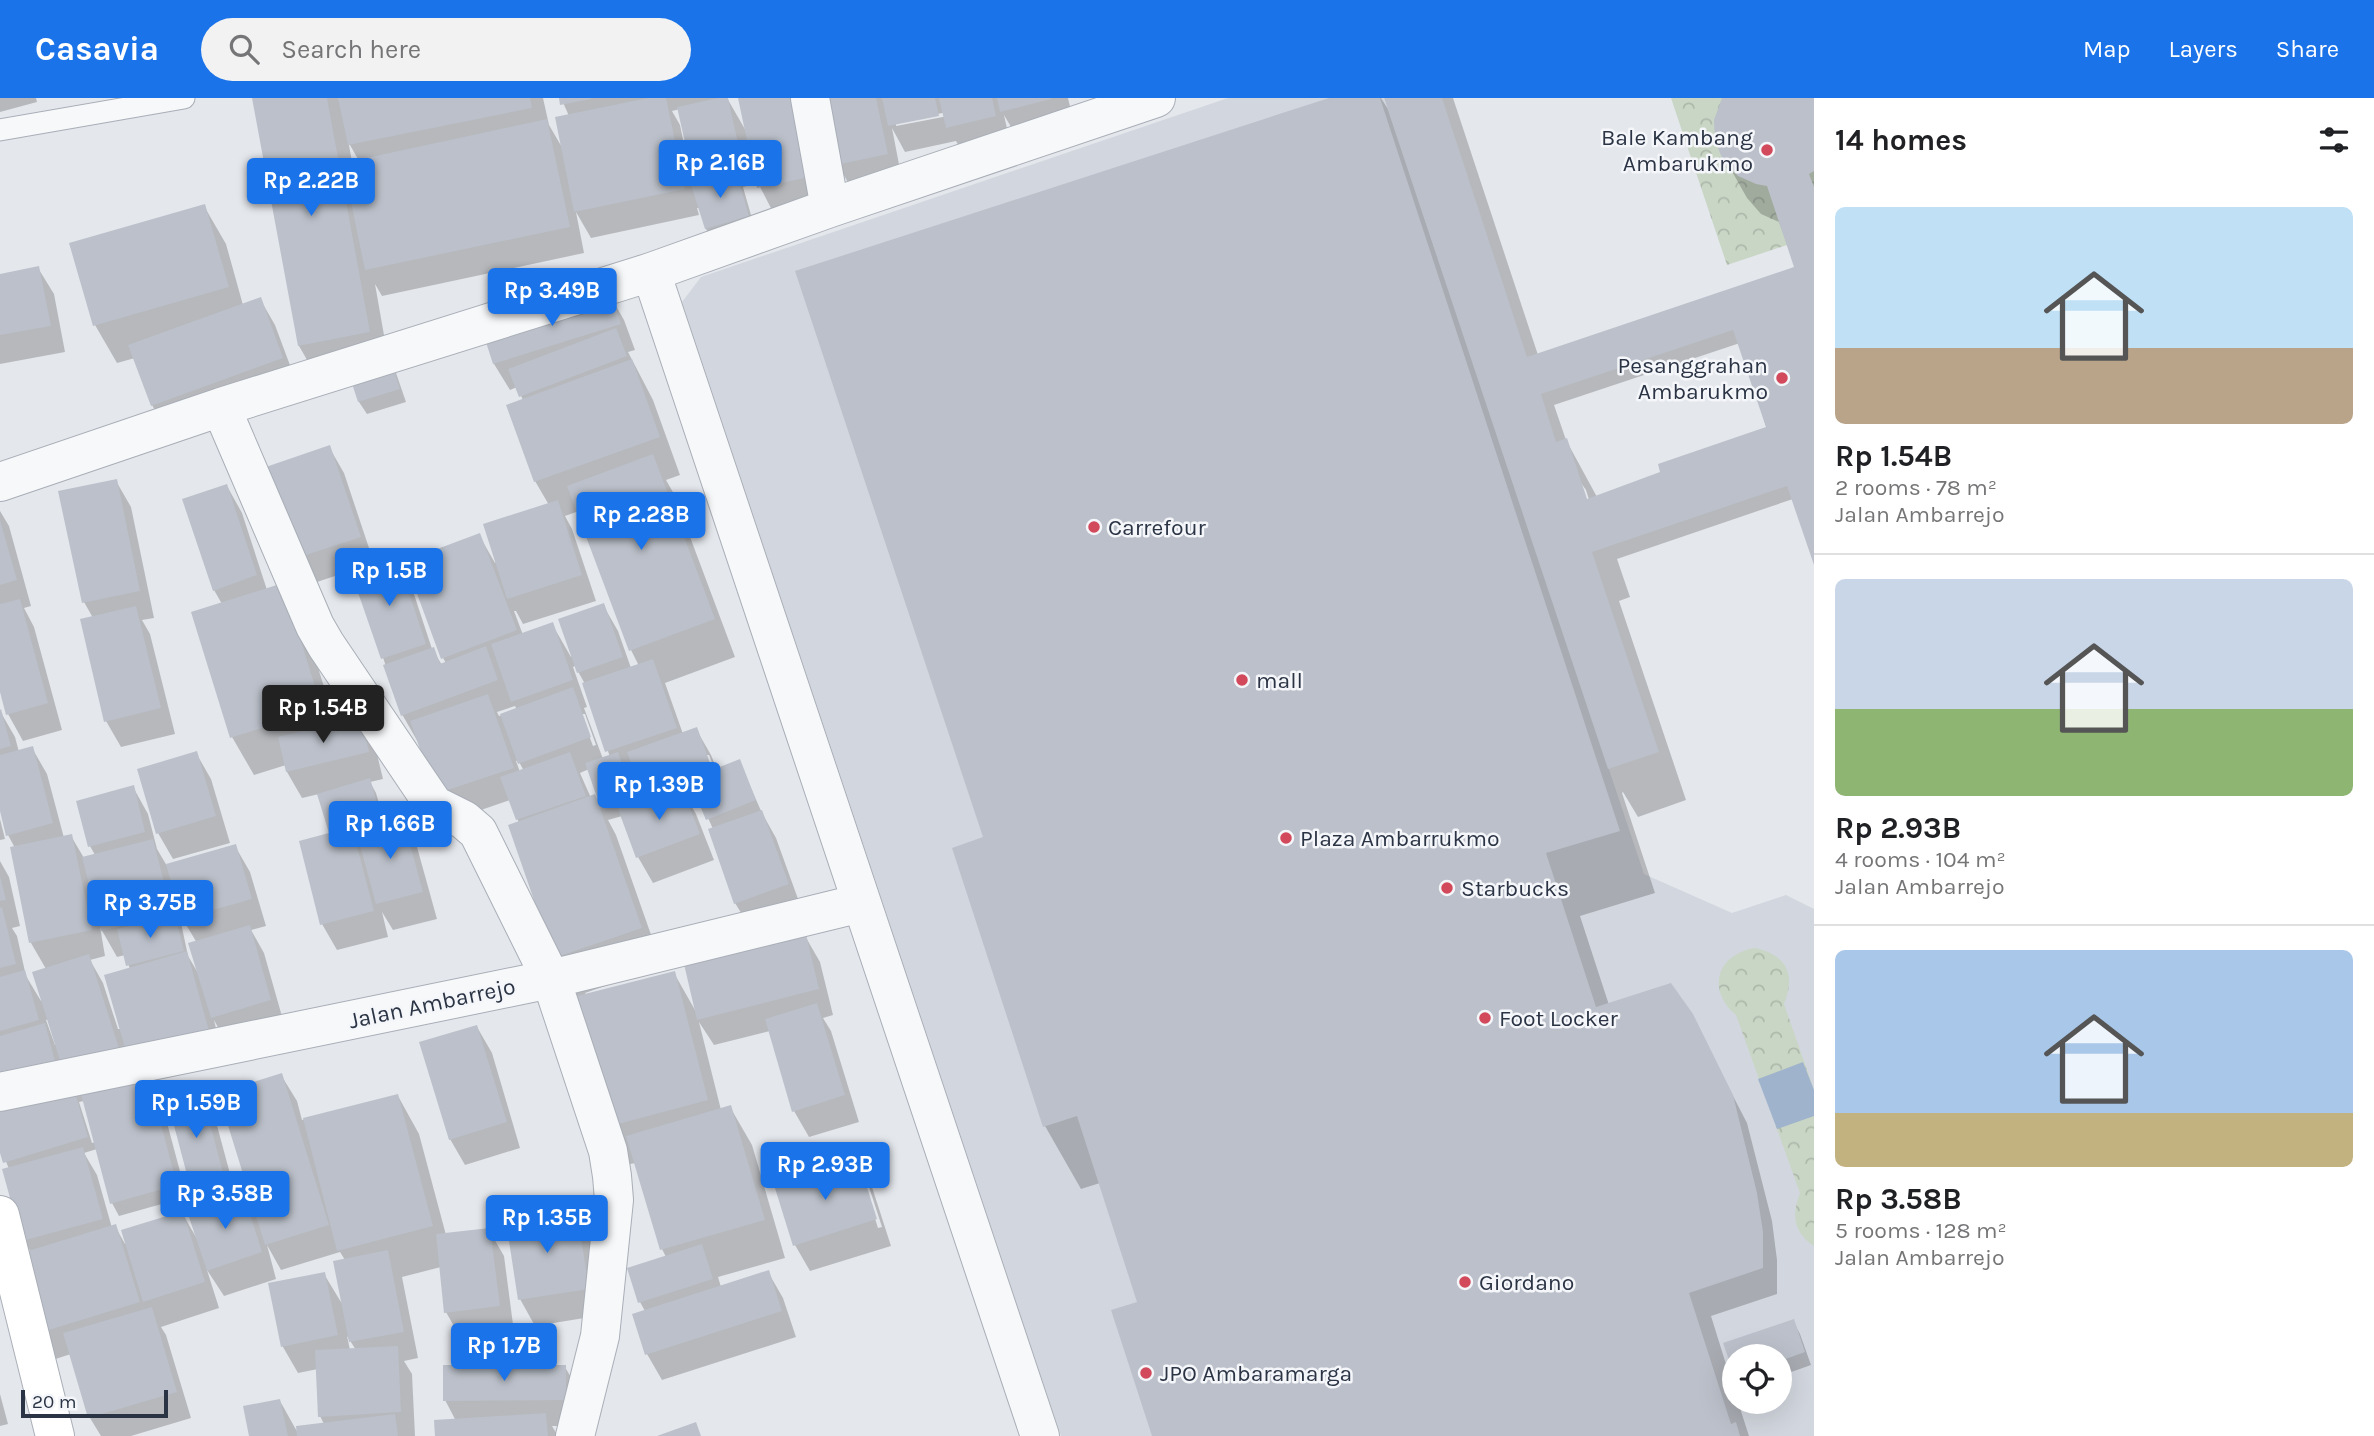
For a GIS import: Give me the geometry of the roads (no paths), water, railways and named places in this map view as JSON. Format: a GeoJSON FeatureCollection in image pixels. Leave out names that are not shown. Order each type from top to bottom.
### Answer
{"type":"FeatureCollection","features":[{"type":"Feature","properties":{"kind":"main road"},"geometry":{"type":"LineString","coordinates":[[0,1215],[55,1436]]}},
{"type":"Feature","properties":{"kind":"street"},"geometry":{"type":"LineString","coordinates":[[810,98],[830,208]]}},
{"type":"Feature","properties":{"kind":"street"},"geometry":{"type":"LineString","coordinates":[[0,482],[220,407],[651,272],[830,208],[1156,98]]}},
{"type":"Feature","properties":{"kind":"street"},"geometry":{"type":"LineString","coordinates":[[651,272],[1040,1436]]}},
{"type":"Feature","properties":{"kind":"street"},"geometry":{"type":"LineString","coordinates":[[220,407],[326,646],[434,804],[464,820],[478,832],[551,979],[608,1151],[614,1200],[600,1336],[575,1436]]}},
{"type":"Feature","properties":{"kind":"street","name":"Jalan Ambarrejo"},"geometry":{"type":"LineString","coordinates":[[0,1092],[551,979],[861,903]]}},
{"type":"Feature","properties":{"kind":"lane"},"geometry":{"type":"LineString","coordinates":[[0,130],[184,98]]}},
{"type":"Feature","properties":{"kind":"water"},"geometry":{"type":"Polygon","coordinates":[[[1803,1062],[1814,1090],[1814,1116],[1777,1129],[1758,1079],[1803,1062]]]}},
{"type":"Feature","properties":{"kind":"place","name":"Bale Kambang Ambarukmo"},"geometry":{"type":"Point","coordinates":[1767,150]}},
{"type":"Feature","properties":{"kind":"place","name":"Pesanggrahan Ambarukmo"},"geometry":{"type":"Point","coordinates":[1782,378]}},
{"type":"Feature","properties":{"kind":"place","name":"Carrefour"},"geometry":{"type":"Point","coordinates":[1094,527]}},
{"type":"Feature","properties":{"kind":"place","name":"mall"},"geometry":{"type":"Point","coordinates":[1242,680]}},
{"type":"Feature","properties":{"kind":"place","name":"Plaza Ambarrukmo"},"geometry":{"type":"Point","coordinates":[1286,838]}},
{"type":"Feature","properties":{"kind":"place","name":"Starbucks"},"geometry":{"type":"Point","coordinates":[1447,888]}},
{"type":"Feature","properties":{"kind":"place","name":"Foot Locker"},"geometry":{"type":"Point","coordinates":[1485,1018]}},
{"type":"Feature","properties":{"kind":"place","name":"Giordano"},"geometry":{"type":"Point","coordinates":[1465,1282]}},
{"type":"Feature","properties":{"kind":"place","name":"JPO Ambaramarga"},"geometry":{"type":"Point","coordinates":[1146,1373]}}]}
